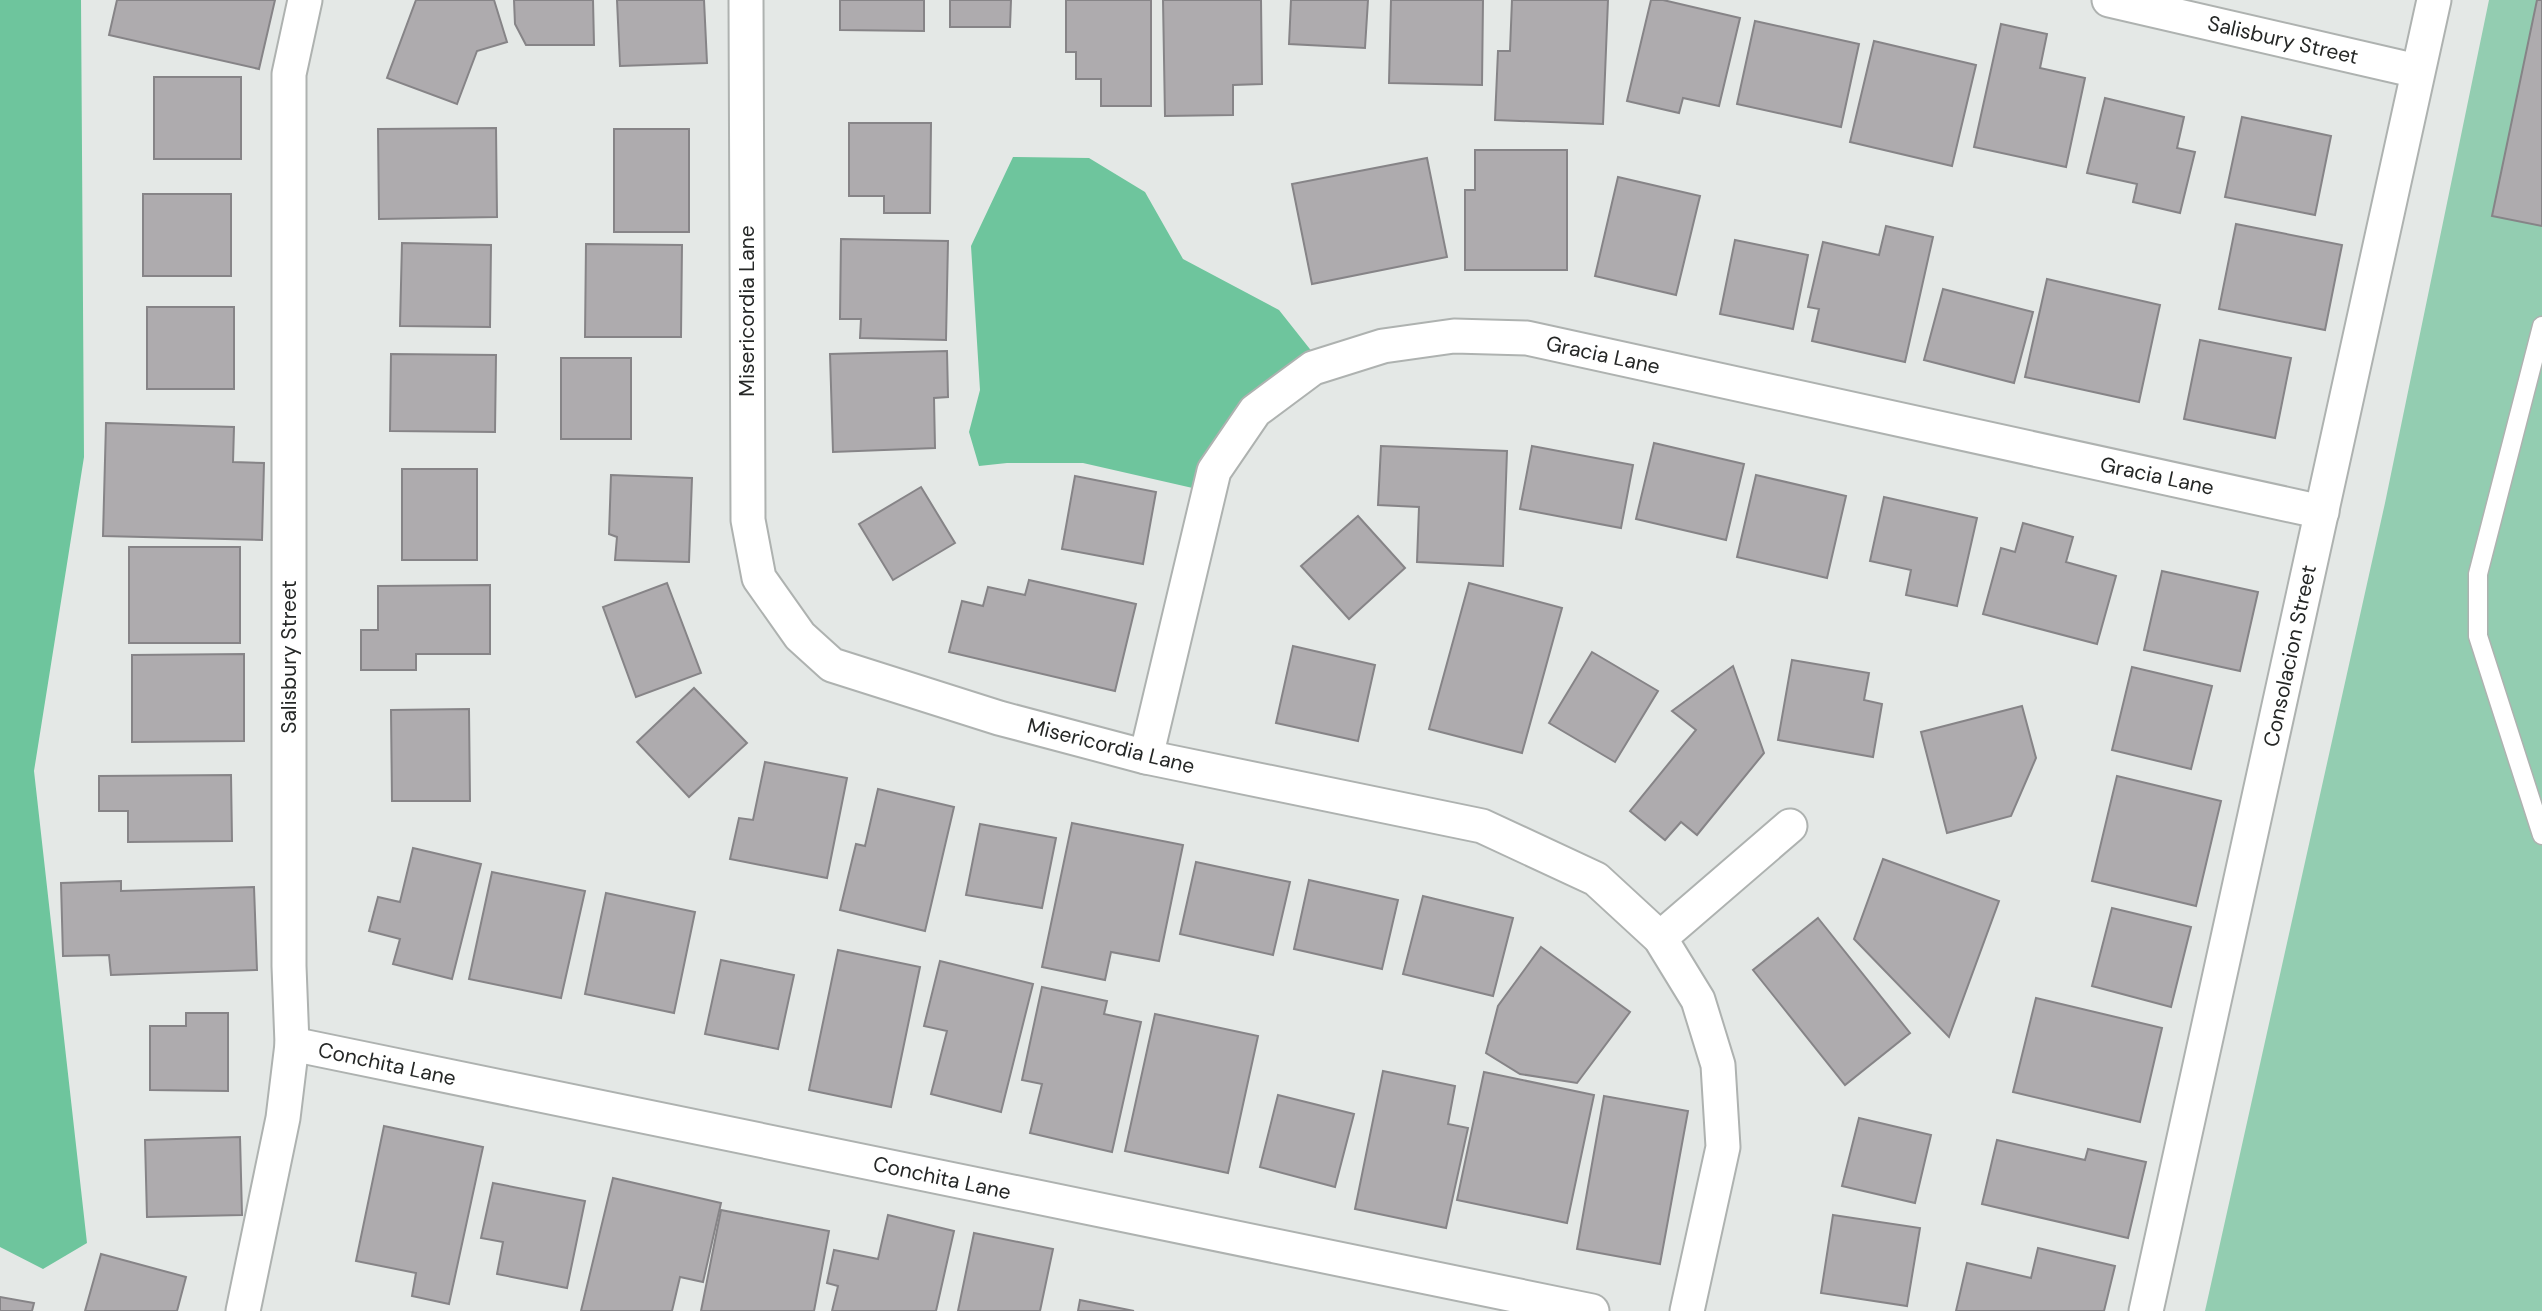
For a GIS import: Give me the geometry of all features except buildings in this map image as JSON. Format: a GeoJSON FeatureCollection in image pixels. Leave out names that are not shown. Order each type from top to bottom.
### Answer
{"type":"FeatureCollection","features":[{"type":"Feature","properties":{"kind":"street","name":"Salisbury Street"},"geometry":{"type":"LineString","coordinates":[[243,1311],[283,1118],[292,1044],[289,966],[289,74],[305,0]]}},
{"type":"Feature","properties":{"kind":"street","name":"Misericordia Lane"},"geometry":{"type":"LineString","coordinates":[[746,0],[748,520],[759,578],[800,636],[832,665],[999,718],[1146,757],[1482,826],[1596,879],[1660,938],[1698,1000],[1718,1065],[1723,1147],[1687,1311]]}},
{"type":"Feature","properties":{"kind":"street","name":"Salisbury Street"},"geometry":{"type":"LineString","coordinates":[[2109,0],[2417,71]]}},
{"type":"Feature","properties":{"kind":"street","name":"Consolacion Street"},"geometry":{"type":"LineString","coordinates":[[2146,1311],[2434,0]]}},
{"type":"Feature","properties":{"kind":"street","name":"Gracia Lane"},"geometry":{"type":"LineString","coordinates":[[1146,757],[1214,471],[1255,411],[1313,368],[1383,346],[1454,336],[1527,338],[2322,512]]}},
{"type":"Feature","properties":{"kind":"street"},"geometry":{"type":"LineString","coordinates":[[1660,938],[1790,826]]}},
{"type":"Feature","properties":{"kind":"street","name":"Conchita Lane"},"geometry":{"type":"LineString","coordinates":[[292,1044],[1592,1311]]}},
{"type":"Feature","properties":{"kind":"lane"},"geometry":{"type":"LineString","coordinates":[[2542,326],[2478,574],[2478,636],[2542,835]]}},
{"type":"Feature","properties":{"kind":"green space"},"geometry":{"type":"Polygon","coordinates":[[[0,0],[81,0],[84,457],[34,771],[87,1243],[43,1269],[0,1247],[0,0]]]}},
{"type":"Feature","properties":{"kind":"green space"},"geometry":{"type":"Polygon","coordinates":[[[2489,0],[2542,0],[2542,1311],[2205,1311],[2385,503],[2489,0]]]}},
{"type":"Feature","properties":{"kind":"green space"},"geometry":{"type":"Polygon","coordinates":[[[1013,157],[1089,158],[1145,192],[1183,259],[1279,310],[1317,358],[1197,489],[1083,463],[1007,463],[979,466],[969,432],[980,390],[971,246],[1013,157]]]}}]}
